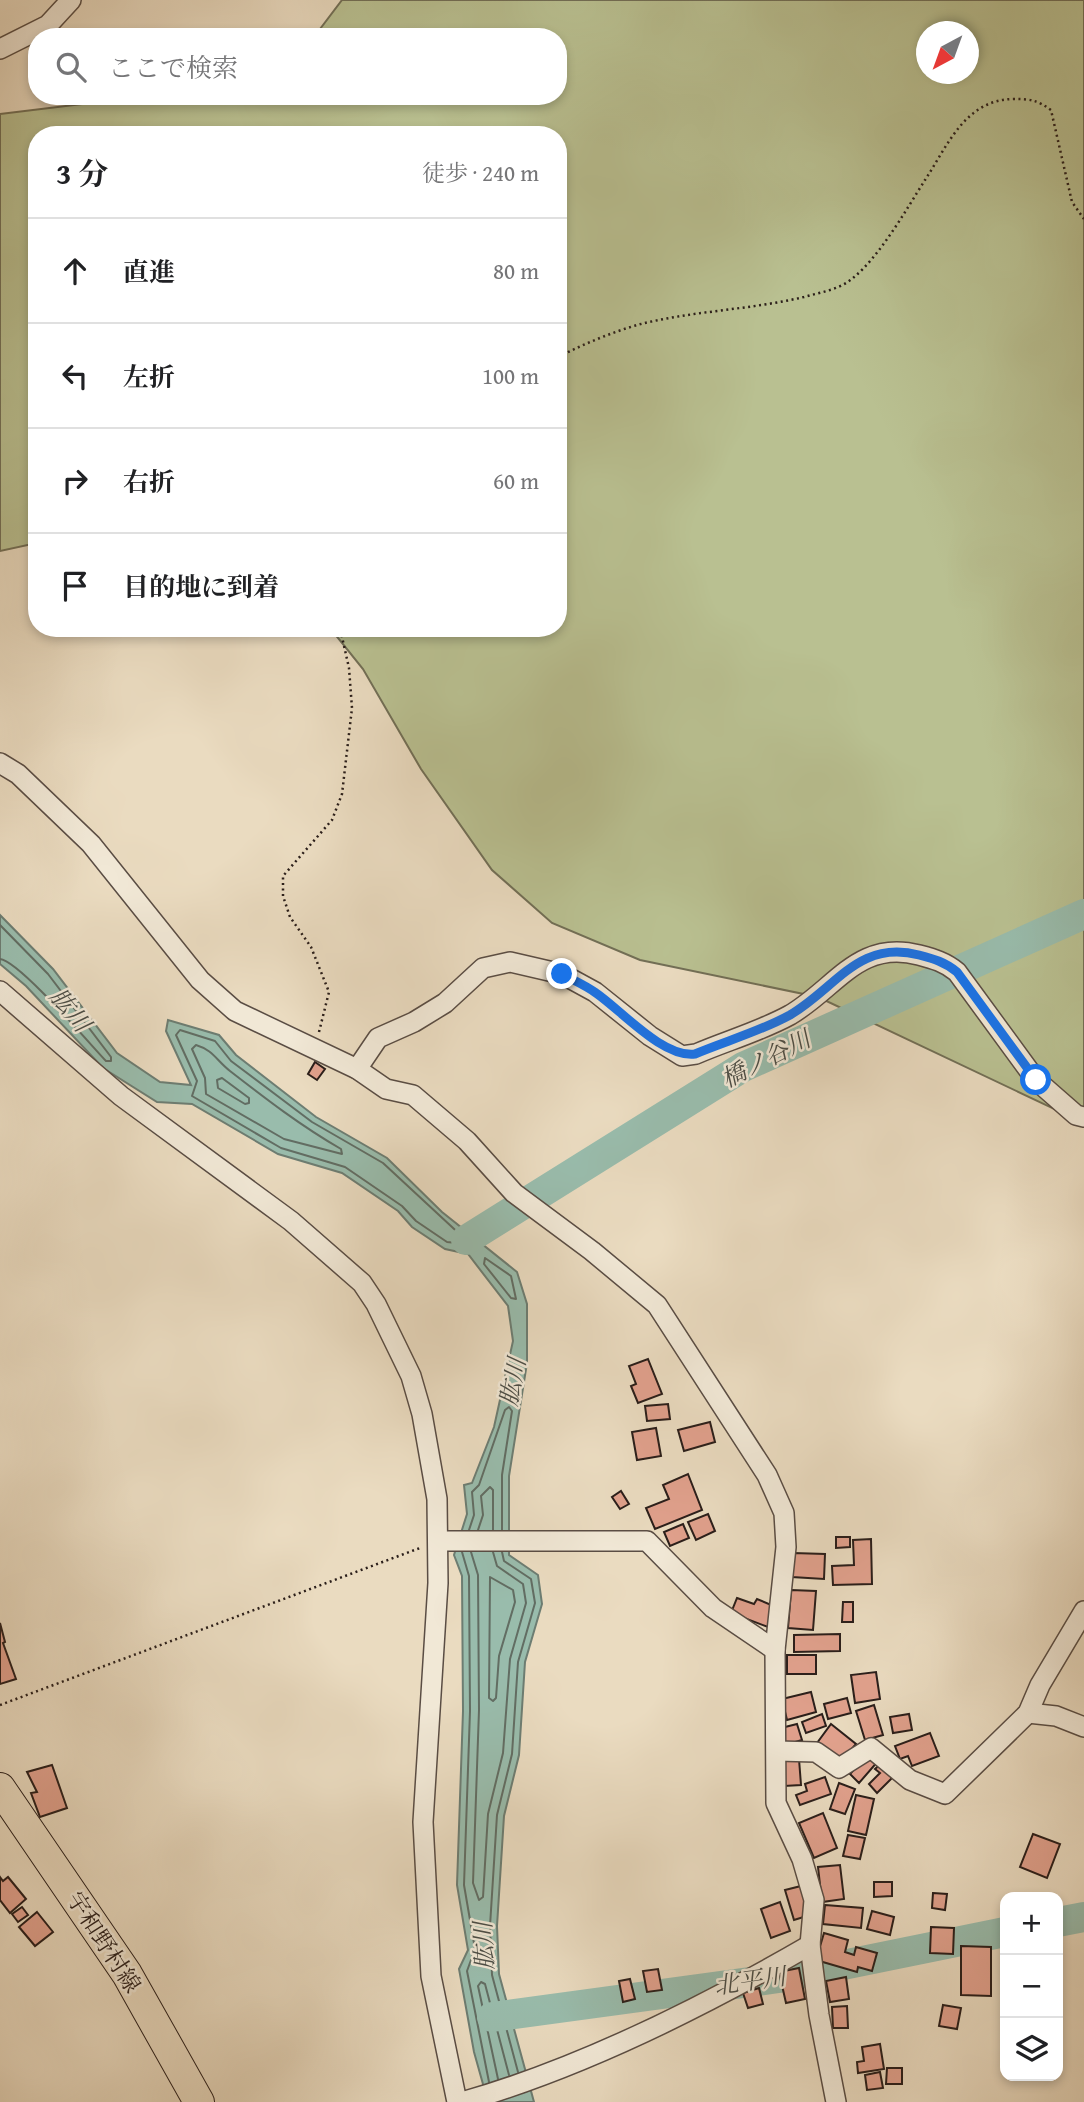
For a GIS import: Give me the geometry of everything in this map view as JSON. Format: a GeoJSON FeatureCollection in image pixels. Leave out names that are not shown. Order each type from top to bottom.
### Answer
{"type":"FeatureCollection","features":[{"type":"Feature","properties":{"kind":"main road","name":"宇和野村線"},"geometry":{"type":"LineString","coordinates":[[0,1788],[127,1974],[199,2102]]}},
{"type":"Feature","properties":{"kind":"street"},"geometry":{"type":"LineString","coordinates":[[42,28],[48,25],[71,0]]}},
{"type":"Feature","properties":{"kind":"street"},"geometry":{"type":"LineString","coordinates":[[0,48],[28,35]]}},
{"type":"Feature","properties":{"kind":"street"},"geometry":{"type":"LineString","coordinates":[[0,763],[18,774],[91,844],[200,980],[235,1011],[357,1069],[386,1089],[413,1095],[467,1142],[514,1193],[592,1251],[657,1306],[677,1333],[729,1420],[766,1475],[784,1513],[786,1547],[775,1650],[776,1803],[803,1859],[814,1900],[810,1945],[819,2015],[836,2102]]}},
{"type":"Feature","properties":{"kind":"street"},"geometry":{"type":"LineString","coordinates":[[357,1069],[378,1038],[414,1022],[445,1003],[484,968],[510,962],[562,974],[595,992],[650,1036],[682,1056],[695,1054],[789,1015],[860,962],[884,950],[900,950],[943,961],[957,972],[1036,1080],[1076,1115],[1084,1117]]}},
{"type":"Feature","properties":{"kind":"street"},"geometry":{"type":"LineString","coordinates":[[0,991],[121,1096],[291,1221],[362,1283],[376,1304],[411,1376],[422,1414],[445,1540],[423,1822],[431,1976],[463,2101],[578,2060],[736,1988],[810,1945]]}},
{"type":"Feature","properties":{"kind":"street"},"geometry":{"type":"LineString","coordinates":[[445,1540],[647,1541],[713,1608],[775,1650]]}},
{"type":"Feature","properties":{"kind":"street"},"geometry":{"type":"LineString","coordinates":[[777,1751],[816,1752],[839,1768],[871,1748],[910,1780],[945,1794],[1028,1713],[1084,1611]]}},
{"type":"Feature","properties":{"kind":"street"},"geometry":{"type":"LineString","coordinates":[[1028,1713],[1055,1716],[1084,1727]]}},
{"type":"Feature","properties":{"kind":"path"},"geometry":{"type":"LineString","coordinates":[[567,353],[638,325],[768,305],[836,289],[854,278],[884,241],[947,141],[970,114],[997,99],[1036,99],[1051,110],[1072,202],[1084,219]]}},
{"type":"Feature","properties":{"kind":"path"},"geometry":{"type":"LineString","coordinates":[[314,1049],[329,992],[311,947],[290,917],[283,896],[283,876],[332,820],[342,794],[352,708],[349,667],[342,637]]}},
{"type":"Feature","properties":{"kind":"path"},"geometry":{"type":"LineString","coordinates":[[0,1705],[445,1540]]}},
{"type":"Feature","properties":{"kind":"shaded area"},"geometry":{"type":"Polygon","coordinates":[[[342,0],[1084,0],[1084,1123],[818,997],[640,960],[552,923],[492,870],[421,769],[363,669],[337,637],[567,637],[567,126],[28,126],[28,545],[0,551],[0,114],[74,105],[567,105],[567,28],[321,28],[342,0]]]}},
{"type":"Feature","properties":{"kind":"water","name":"肱川"},"geometry":{"type":"Polygon","coordinates":[[[0,915],[53,969],[117,1053],[160,1082],[191,1085],[166,1031],[168,1020],[219,1035],[236,1055],[316,1117],[387,1158],[442,1212],[517,1272],[527,1304],[527,1363],[509,1476],[509,1555],[538,1575],[542,1604],[525,1662],[519,1755],[504,1816],[497,1926],[499,1974],[534,2102],[488,2102],[474,2052],[459,1969],[468,1950],[457,1885],[463,1711],[462,1576],[454,1555],[467,1514],[464,1485],[472,1483],[494,1427],[513,1341],[508,1306],[468,1254],[445,1249],[412,1227],[398,1211],[342,1173],[278,1154],[192,1104],[157,1102],[103,1068],[26,986],[0,964],[0,915]]]}},
{"type":"Feature","properties":{"kind":"building"},"geometry":{"type":"Polygon","coordinates":[[[315,1062],[325,1069],[317,1080],[308,1074],[315,1062]]]}},
{"type":"Feature","properties":{"kind":"building"},"geometry":{"type":"Polygon","coordinates":[[[648,1359],[662,1394],[638,1403],[631,1386],[636,1384],[629,1366],[648,1359]]]}},
{"type":"Feature","properties":{"kind":"building"},"geometry":{"type":"Polygon","coordinates":[[[668,1404],[670,1419],[647,1421],[645,1406],[668,1404]]]}},
{"type":"Feature","properties":{"kind":"building"},"geometry":{"type":"Polygon","coordinates":[[[710,1422],[715,1442],[684,1451],[678,1430],[710,1422]]]}},
{"type":"Feature","properties":{"kind":"building"},"geometry":{"type":"Polygon","coordinates":[[[656,1428],[661,1456],[637,1460],[632,1432],[656,1428]]]}},
{"type":"Feature","properties":{"kind":"building"},"geometry":{"type":"Polygon","coordinates":[[[688,1474],[702,1510],[655,1529],[646,1508],[669,1499],[663,1485],[688,1474]]]}},
{"type":"Feature","properties":{"kind":"building"},"geometry":{"type":"Polygon","coordinates":[[[621,1491],[629,1504],[620,1509],[612,1497],[621,1491]]]}},
{"type":"Feature","properties":{"kind":"building"},"geometry":{"type":"Polygon","coordinates":[[[708,1514],[715,1531],[696,1540],[688,1522],[708,1514]]]}},
{"type":"Feature","properties":{"kind":"building"},"geometry":{"type":"Polygon","coordinates":[[[683,1524],[689,1538],[670,1546],[664,1532],[683,1524]]]}},
{"type":"Feature","properties":{"kind":"building"},"geometry":{"type":"Polygon","coordinates":[[[836,1537],[850,1537],[850,1547],[836,1548],[836,1537]]]}},
{"type":"Feature","properties":{"kind":"building"},"geometry":{"type":"Polygon","coordinates":[[[871,1539],[872,1584],[833,1585],[832,1566],[854,1565],[853,1540],[871,1539]]]}},
{"type":"Feature","properties":{"kind":"building"},"geometry":{"type":"Polygon","coordinates":[[[793,1553],[825,1554],[824,1579],[792,1577],[793,1553]]]}},
{"type":"Feature","properties":{"kind":"building"},"geometry":{"type":"Polygon","coordinates":[[[791,1590],[816,1591],[813,1630],[788,1628],[791,1590]]]}},
{"type":"Feature","properties":{"kind":"building"},"geometry":{"type":"Polygon","coordinates":[[[737,1598],[754,1604],[757,1599],[776,1607],[768,1627],[731,1613],[737,1598]]]}},
{"type":"Feature","properties":{"kind":"building"},"geometry":{"type":"Polygon","coordinates":[[[843,1602],[853,1602],[853,1622],[842,1622],[843,1602]]]}},
{"type":"Feature","properties":{"kind":"building"},"geometry":{"type":"Polygon","coordinates":[[[0,1623],[5,1642],[3,1643],[16,1679],[0,1684],[0,1623]]]}},
{"type":"Feature","properties":{"kind":"building"},"geometry":{"type":"Polygon","coordinates":[[[840,1634],[840,1651],[794,1652],[794,1635],[840,1634]]]}},
{"type":"Feature","properties":{"kind":"building"},"geometry":{"type":"Polygon","coordinates":[[[787,1655],[816,1655],[816,1674],[787,1674],[787,1655]]]}},
{"type":"Feature","properties":{"kind":"building"},"geometry":{"type":"Polygon","coordinates":[[[876,1672],[880,1699],[855,1703],[851,1675],[876,1672]]]}},
{"type":"Feature","properties":{"kind":"building"},"geometry":{"type":"Polygon","coordinates":[[[811,1692],[816,1712],[787,1720],[782,1699],[811,1692]]]}},
{"type":"Feature","properties":{"kind":"building"},"geometry":{"type":"Polygon","coordinates":[[[847,1698],[851,1713],[828,1719],[824,1704],[847,1698]]]}},
{"type":"Feature","properties":{"kind":"building"},"geometry":{"type":"Polygon","coordinates":[[[874,1705],[883,1735],[865,1740],[856,1711],[874,1705]]]}},
{"type":"Feature","properties":{"kind":"building"},"geometry":{"type":"Polygon","coordinates":[[[822,1714],[826,1726],[806,1733],[802,1722],[822,1714]]]}},
{"type":"Feature","properties":{"kind":"building"},"geometry":{"type":"Polygon","coordinates":[[[909,1714],[912,1730],[893,1733],[890,1717],[909,1714]]]}},
{"type":"Feature","properties":{"kind":"building"},"geometry":{"type":"Polygon","coordinates":[[[797,1724],[802,1740],[785,1745],[781,1728],[797,1724]]]}},
{"type":"Feature","properties":{"kind":"building"},"geometry":{"type":"Polygon","coordinates":[[[831,1724],[856,1744],[841,1762],[817,1743],[831,1724]]]}},
{"type":"Feature","properties":{"kind":"building"},"geometry":{"type":"Polygon","coordinates":[[[930,1733],[939,1756],[912,1766],[908,1756],[900,1759],[895,1746],[930,1733]]]}},
{"type":"Feature","properties":{"kind":"building"},"geometry":{"type":"Polygon","coordinates":[[[866,1756],[879,1760],[859,1783],[850,1774],[866,1756]]]}},
{"type":"Feature","properties":{"kind":"building"},"geometry":{"type":"Polygon","coordinates":[[[799,1759],[801,1785],[784,1786],[782,1760],[799,1759]]]}},
{"type":"Feature","properties":{"kind":"building"},"geometry":{"type":"Polygon","coordinates":[[[882,1763],[894,1776],[877,1793],[869,1784],[880,1773],[875,1769],[882,1763]]]}},
{"type":"Feature","properties":{"kind":"building"},"geometry":{"type":"Polygon","coordinates":[[[52,1765],[67,1808],[40,1817],[31,1793],[37,1792],[27,1772],[52,1765]]]}},
{"type":"Feature","properties":{"kind":"building"},"geometry":{"type":"Polygon","coordinates":[[[825,1777],[831,1794],[800,1805],[796,1795],[807,1791],[805,1784],[825,1777]]]}},
{"type":"Feature","properties":{"kind":"building"},"geometry":{"type":"Polygon","coordinates":[[[839,1783],[855,1789],[845,1814],[830,1809],[839,1783]]]}},
{"type":"Feature","properties":{"kind":"building"},"geometry":{"type":"Polygon","coordinates":[[[856,1795],[874,1799],[866,1835],[848,1831],[856,1795]]]}},
{"type":"Feature","properties":{"kind":"building"},"geometry":{"type":"Polygon","coordinates":[[[823,1813],[837,1848],[814,1858],[799,1823],[823,1813]]]}},
{"type":"Feature","properties":{"kind":"building"},"geometry":{"type":"Polygon","coordinates":[[[1033,1834],[1060,1844],[1047,1878],[1020,1867],[1033,1834]]]}},
{"type":"Feature","properties":{"kind":"building"},"geometry":{"type":"Polygon","coordinates":[[[848,1835],[865,1838],[860,1859],[843,1856],[848,1835]]]}},
{"type":"Feature","properties":{"kind":"building"},"geometry":{"type":"Polygon","coordinates":[[[840,1865],[844,1899],[822,1902],[818,1867],[840,1865]]]}},
{"type":"Feature","properties":{"kind":"building"},"geometry":{"type":"Polygon","coordinates":[[[0,1877],[3,1881],[8,1877],[26,1899],[10,1913],[0,1900],[0,1877]]]}},
{"type":"Feature","properties":{"kind":"building"},"geometry":{"type":"Polygon","coordinates":[[[874,1882],[892,1882],[892,1896],[874,1897],[874,1882]]]}},
{"type":"Feature","properties":{"kind":"building"},"geometry":{"type":"Polygon","coordinates":[[[801,1886],[810,1915],[794,1920],[785,1890],[801,1886]]]}},
{"type":"Feature","properties":{"kind":"building"},"geometry":{"type":"Polygon","coordinates":[[[933,1893],[947,1894],[945,1910],[932,1908],[933,1893]]]}},
{"type":"Feature","properties":{"kind":"building"},"geometry":{"type":"Polygon","coordinates":[[[780,1902],[790,1931],[771,1938],[761,1909],[780,1902]]]}},
{"type":"Feature","properties":{"kind":"building"},"geometry":{"type":"Polygon","coordinates":[[[825,1905],[863,1908],[861,1928],[823,1924],[825,1905]]]}},
{"type":"Feature","properties":{"kind":"building"},"geometry":{"type":"Polygon","coordinates":[[[22,1907],[28,1915],[18,1922],[12,1914],[22,1907]]]}},
{"type":"Feature","properties":{"kind":"building"},"geometry":{"type":"Polygon","coordinates":[[[872,1911],[894,1917],[890,1935],[867,1929],[872,1911]]]}},
{"type":"Feature","properties":{"kind":"building"},"geometry":{"type":"Polygon","coordinates":[[[37,1912],[53,1932],[35,1946],[19,1927],[37,1912]]]}},
{"type":"Feature","properties":{"kind":"building"},"geometry":{"type":"Polygon","coordinates":[[[931,1927],[954,1928],[953,1954],[930,1953],[931,1927]]]}},
{"type":"Feature","properties":{"kind":"building"},"geometry":{"type":"Polygon","coordinates":[[[824,1933],[848,1940],[845,1952],[854,1955],[856,1947],[877,1953],[872,1971],[858,1967],[857,1972],[816,1960],[824,1933]]]}},
{"type":"Feature","properties":{"kind":"building"},"geometry":{"type":"Polygon","coordinates":[[[961,1946],[991,1947],[991,1996],[961,1995],[961,1946]]]}},
{"type":"Feature","properties":{"kind":"building"},"geometry":{"type":"Polygon","coordinates":[[[799,1968],[805,1999],[786,2003],[779,1972],[799,1968]]]}},
{"type":"Feature","properties":{"kind":"building"},"geometry":{"type":"Polygon","coordinates":[[[658,1969],[662,1990],[647,1992],[643,1971],[658,1969]]]}},
{"type":"Feature","properties":{"kind":"building"},"geometry":{"type":"Polygon","coordinates":[[[846,1977],[849,1999],[830,2002],[826,1981],[846,1977]]]}},
{"type":"Feature","properties":{"kind":"building"},"geometry":{"type":"Polygon","coordinates":[[[630,1979],[635,1999],[623,2002],[619,1981],[630,1979]]]}},
{"type":"Feature","properties":{"kind":"building"},"geometry":{"type":"Polygon","coordinates":[[[759,1988],[763,2004],[748,2008],[743,1993],[759,1988]]]}},
{"type":"Feature","properties":{"kind":"building"},"geometry":{"type":"Polygon","coordinates":[[[943,2005],[961,2008],[957,2029],[939,2026],[943,2005]]]}},
{"type":"Feature","properties":{"kind":"building"},"geometry":{"type":"Polygon","coordinates":[[[847,2006],[848,2028],[833,2028],[832,2007],[847,2006]]]}},
{"type":"Feature","properties":{"kind":"building"},"geometry":{"type":"Polygon","coordinates":[[[880,2044],[884,2069],[858,2073],[857,2062],[864,2061],[862,2047],[880,2044]]]}},
{"type":"Feature","properties":{"kind":"building"},"geometry":{"type":"Polygon","coordinates":[[[887,2068],[902,2068],[902,2084],[886,2084],[887,2068]]]}},
{"type":"Feature","properties":{"kind":"building"},"geometry":{"type":"Polygon","coordinates":[[[880,2072],[883,2088],[867,2090],[865,2075],[880,2072]]]}},
{"type":"Feature","properties":{"kind":"waterway","name":"橋ノ谷川"},"geometry":{"type":"LineString","coordinates":[[466,1240],[743,1067],[1084,914]]}},
{"type":"Feature","properties":{"kind":"waterway","name":"北平川"},"geometry":{"type":"LineString","coordinates":[[1063,1921],[1084,1917]]}},
{"type":"Feature","properties":{"kind":"waterway","name":"北平川"},"geometry":{"type":"LineString","coordinates":[[492,2017],[779,1978],[1000,1933]]}},
{"type":"Feature","properties":{"kind":"route"},"geometry":{"type":"LineString","coordinates":[[562,974],[595,992],[650,1036],[682,1056],[695,1054],[789,1015],[860,962],[884,950],[900,950],[943,961],[957,972],[986,1008],[1019,1060],[1036,1080]]}}]}
